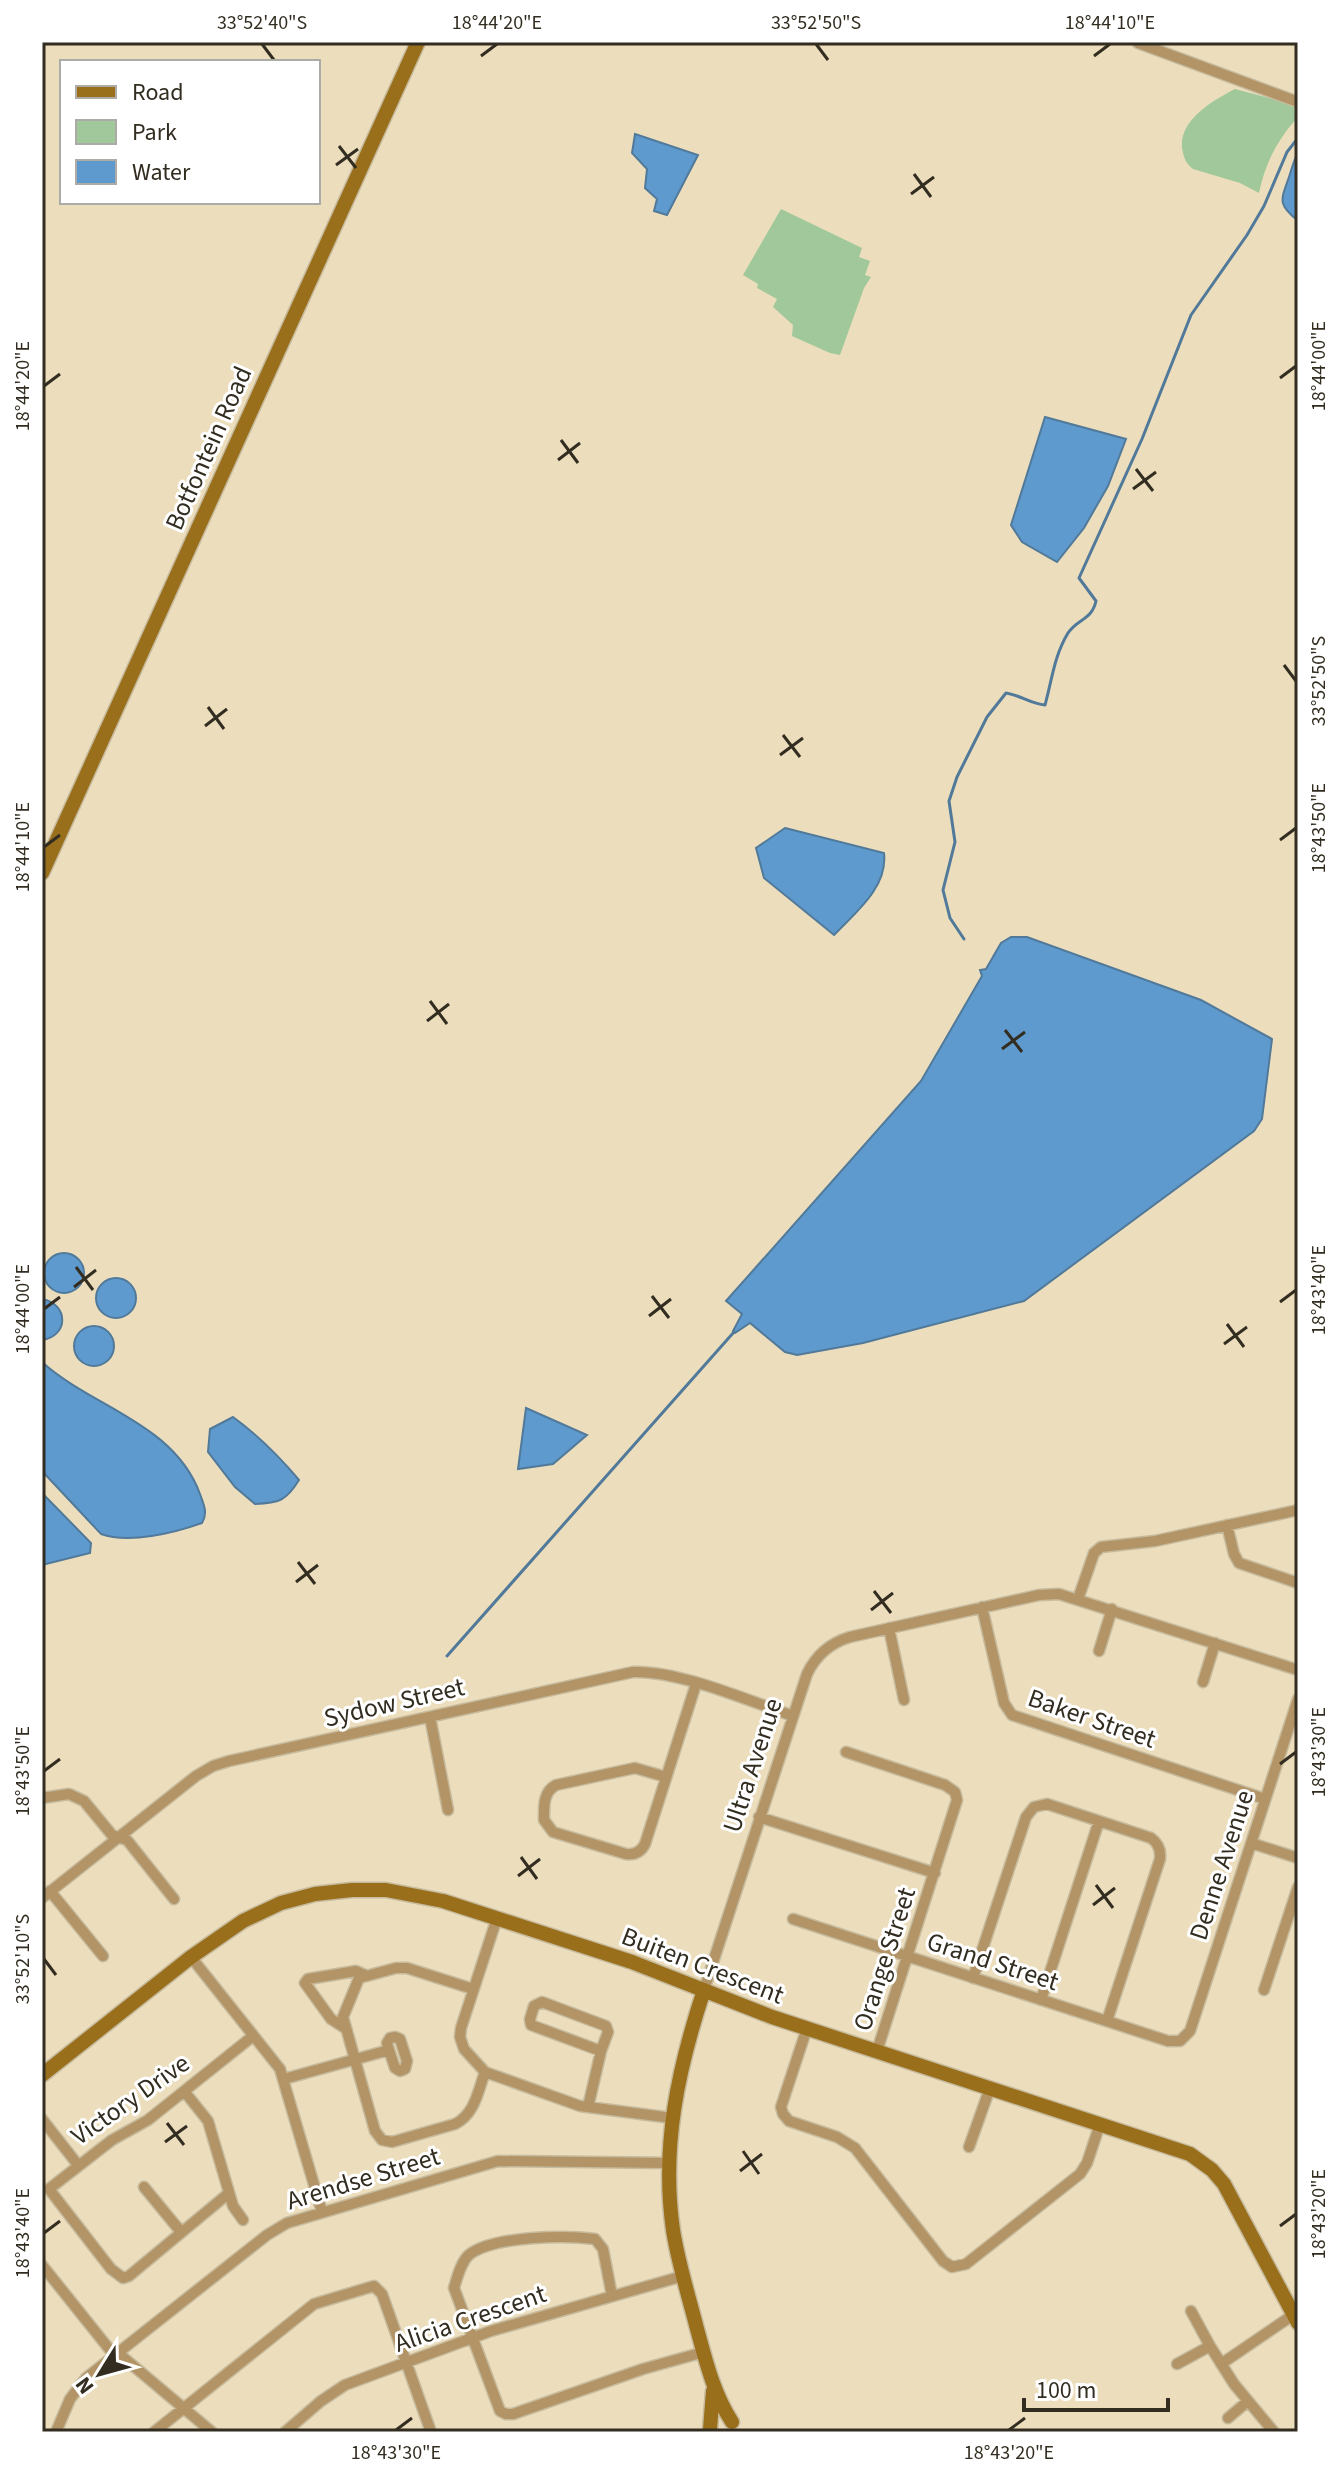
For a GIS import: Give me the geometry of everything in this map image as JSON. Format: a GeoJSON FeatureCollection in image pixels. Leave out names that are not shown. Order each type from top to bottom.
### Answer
{"type":"FeatureCollection","features":[{"type":"Feature","properties":{"kind":"street","name":"Botfontein Road"},"geometry":{"type":"LineString","coordinates":[[42,873],[418,42]]}},
{"type":"Feature","properties":{"kind":"street"},"geometry":{"type":"LineString","coordinates":[[1137,42],[1298,102]]}},
{"type":"Feature","properties":{"kind":"street"},"geometry":{"type":"LineString","coordinates":[[1078,1599],[1094,1553],[1101,1547],[1141,1544],[1298,1510]]}},
{"type":"Feature","properties":{"kind":"street"},"geometry":{"type":"LineString","coordinates":[[1227,1525],[1239,1563],[1298,1583]]}},
{"type":"Feature","properties":{"kind":"street","name":"Ultra Avenue"},"geometry":{"type":"LineString","coordinates":[[736,2427],[724,2409],[712,2379],[683,2276],[672,2219],[669,2163],[672,2118],[679,2074],[759,1817],[807,1674],[822,1652],[842,1639],[1046,1593],[1112,1609],[1298,1670]]}},
{"type":"Feature","properties":{"kind":"street","name":"Baker Street"},"geometry":{"type":"LineString","coordinates":[[982,1607],[1004,1703],[1012,1715],[1265,1799]]}},
{"type":"Feature","properties":{"kind":"street"},"geometry":{"type":"LineString","coordinates":[[1099,1651],[1112,1609]]}},
{"type":"Feature","properties":{"kind":"street"},"geometry":{"type":"LineString","coordinates":[[889,1628],[904,1700]]}},
{"type":"Feature","properties":{"kind":"street"},"geometry":{"type":"LineString","coordinates":[[1203,1682],[1215,1643]]}},
{"type":"Feature","properties":{"kind":"street","name":"Sydow Street"},"geometry":{"type":"LineString","coordinates":[[46,1894],[196,1776],[213,1766],[633,1672],[655,1672],[793,1716]]}},
{"type":"Feature","properties":{"kind":"street"},"geometry":{"type":"LineString","coordinates":[[666,1777],[635,1768],[556,1785],[545,1799],[544,1820],[553,1832],[626,1854],[634,1855],[641,1851],[645,1844],[696,1684]]}},
{"type":"Feature","properties":{"kind":"street","name":"Denne Avenue"},"geometry":{"type":"LineString","coordinates":[[1180,2041],[1190,2031],[1298,1699]]}},
{"type":"Feature","properties":{"kind":"street"},"geometry":{"type":"LineString","coordinates":[[430,1717],[448,1810]]}},
{"type":"Feature","properties":{"kind":"street"},"geometry":{"type":"LineString","coordinates":[[846,1752],[945,1785],[955,1792],[957,1805],[935,1873]]}},
{"type":"Feature","properties":{"kind":"street"},"geometry":{"type":"LineString","coordinates":[[42,1798],[64,1793],[79,1797],[112,1835],[127,1840],[174,1899]]}},
{"type":"Feature","properties":{"kind":"street"},"geometry":{"type":"LineString","coordinates":[[973,1978],[1026,1817],[1038,1805],[1047,1804],[1151,1838],[1157,1843],[1161,1855],[1107,2021]]}},
{"type":"Feature","properties":{"kind":"street","name":"Orange Street"},"geometry":{"type":"LineString","coordinates":[[759,1817],[935,1873],[877,2051]]}},
{"type":"Feature","properties":{"kind":"street"},"geometry":{"type":"LineString","coordinates":[[1041,2000],[1099,1821]]}},
{"type":"Feature","properties":{"kind":"street"},"geometry":{"type":"LineString","coordinates":[[1251,1843],[1298,1858]]}},
{"type":"Feature","properties":{"kind":"street"},"geometry":{"type":"LineString","coordinates":[[1264,1990],[1298,1887]]}},
{"type":"Feature","properties":{"kind":"street","name":"Buiten Crescent"},"geometry":{"type":"LineString","coordinates":[[42,2075],[191,1957],[243,1921],[281,1903],[315,1894],[352,1890],[411,1893],[632,1962],[807,2028],[1198,2158],[1228,2191],[1295,2319]]}},
{"type":"Feature","properties":{"kind":"street"},"geometry":{"type":"LineString","coordinates":[[46,1894],[103,1956]]}},
{"type":"Feature","properties":{"kind":"street"},"geometry":{"type":"LineString","coordinates":[[497,1918],[461,2028],[464,2049],[485,2072],[522,2087],[588,2107],[672,2118]]}},
{"type":"Feature","properties":{"kind":"street","name":"Grand Street"},"geometry":{"type":"LineString","coordinates":[[793,1919],[1168,2041],[1180,2041]]}},
{"type":"Feature","properties":{"kind":"street"},"geometry":{"type":"LineString","coordinates":[[191,1957],[280,2069],[322,2212]]}},
{"type":"Feature","properties":{"kind":"street"},"geometry":{"type":"LineString","coordinates":[[473,1989],[404,1967],[365,1975],[356,1982],[343,2012],[345,2028],[375,2131],[389,2142],[455,2124],[464,2118],[472,2109],[485,2072]]}},
{"type":"Feature","properties":{"kind":"street"},"geometry":{"type":"LineString","coordinates":[[345,2028],[331,2019],[305,1983],[308,1979],[356,1971],[365,1975]]}},
{"type":"Feature","properties":{"kind":"street"},"geometry":{"type":"LineString","coordinates":[[588,2107],[608,2032],[604,2025],[542,2002],[535,2004],[531,2025],[601,2051]]}},
{"type":"Feature","properties":{"kind":"street"},"geometry":{"type":"LineString","coordinates":[[807,2028],[781,2107],[783,2114],[789,2121],[837,2137],[855,2148],[943,2261],[952,2267],[966,2264],[1080,2174],[1087,2163],[1100,2124]]}},
{"type":"Feature","properties":{"kind":"street","name":"Victory Drive"},"geometry":{"type":"LineString","coordinates":[[42,2119],[78,2165],[112,2140],[148,2120],[253,2036]]}},
{"type":"Feature","properties":{"kind":"street"},"geometry":{"type":"LineString","coordinates":[[284,2079],[389,2050]]}},
{"type":"Feature","properties":{"kind":"street"},"geometry":{"type":"LineString","coordinates":[[969,2147],[990,2088]]}},
{"type":"Feature","properties":{"kind":"street"},"geometry":{"type":"LineString","coordinates":[[184,2091],[208,2121],[233,2206],[243,2220]]}},
{"type":"Feature","properties":{"kind":"street","name":"Arendse Street"},"geometry":{"type":"LineString","coordinates":[[56,2432],[78,2386],[267,2235],[287,2223],[498,2161],[669,2163]]}},
{"type":"Feature","properties":{"kind":"street"},"geometry":{"type":"LineString","coordinates":[[78,2165],[49,2189],[117,2276],[123,2278],[229,2193]]}},
{"type":"Feature","properties":{"kind":"street"},"geometry":{"type":"LineString","coordinates":[[144,2187],[181,2232]]}},
{"type":"Feature","properties":{"kind":"street"},"geometry":{"type":"LineString","coordinates":[[612,2296],[603,2249],[595,2239],[528,2238],[505,2242],[469,2255],[454,2288],[498,2409],[509,2415],[643,2369],[704,2352]]}},
{"type":"Feature","properties":{"kind":"street"},"geometry":{"type":"LineString","coordinates":[[42,2265],[116,2354],[212,2432]]}},
{"type":"Feature","properties":{"kind":"street","name":"Alicia Crescent"},"geometry":{"type":"LineString","coordinates":[[285,2432],[345,2385],[472,2337],[683,2276]]}},
{"type":"Feature","properties":{"kind":"street"},"geometry":{"type":"LineString","coordinates":[[154,2432],[314,2304],[368,2286],[378,2288],[382,2294],[431,2432]]}},
{"type":"Feature","properties":{"kind":"street"},"geometry":{"type":"LineString","coordinates":[[1191,2311],[1221,2364],[1274,2432]]}},
{"type":"Feature","properties":{"kind":"street"},"geometry":{"type":"LineString","coordinates":[[1221,2364],[1295,2319]]}},
{"type":"Feature","properties":{"kind":"street"},"geometry":{"type":"LineString","coordinates":[[1177,2364],[1210,2346]]}},
{"type":"Feature","properties":{"kind":"street","name":"Ultra Avenue"},"geometry":{"type":"LineString","coordinates":[[709,2431],[714,2397],[712,2379]]}},
{"type":"Feature","properties":{"kind":"street"},"geometry":{"type":"LineString","coordinates":[[1228,2418],[1248,2401]]}},
{"type":"Feature","properties":{"kind":"street"},"geometry":{"type":"LineString","coordinates":[[709,2431],[719,2420],[736,2427]]}},
{"type":"Feature","properties":{"kind":"green space"},"geometry":{"type":"Polygon","coordinates":[[[1235,89],[1298,108],[1298,117],[1278,143],[1269,162],[1259,193],[1240,183],[1193,169],[1183,153],[1182,142],[1190,122],[1206,106],[1235,89]]]}},
{"type":"Feature","properties":{"kind":"green space"},"geometry":{"type":"Polygon","coordinates":[[[781,209],[862,248],[859,257],[870,261],[865,275],[871,277],[864,288],[840,355],[792,336],[793,325],[773,307],[777,299],[757,288],[758,284],[743,275],[781,209]]]}},
{"type":"Feature","properties":{"kind":"water"},"geometry":{"type":"Polygon","coordinates":[[[635,134],[698,155],[667,215],[654,211],[657,199],[645,188],[647,169],[632,153],[635,134]]]}},
{"type":"Feature","properties":{"kind":"water"},"geometry":{"type":"Polygon","coordinates":[[[1298,152],[1298,221],[1283,201],[1298,152]]]}},
{"type":"Feature","properties":{"kind":"water"},"geometry":{"type":"Polygon","coordinates":[[[1045,417],[1126,439],[1108,486],[1084,528],[1057,562],[1022,542],[1011,525],[1045,417]]]}},
{"type":"Feature","properties":{"kind":"water"},"geometry":{"type":"Polygon","coordinates":[[[785,828],[884,853],[884,865],[876,888],[834,935],[764,878],[756,848],[785,828]]]}},
{"type":"Feature","properties":{"kind":"water"},"geometry":{"type":"Polygon","coordinates":[[[1011,937],[1027,937],[1201,1000],[1272,1039],[1262,1119],[1254,1131],[1024,1301],[863,1343],[797,1355],[785,1352],[750,1323],[735,1333],[733,1331],[742,1314],[726,1301],[921,1081],[982,976],[980,970],[986,969],[1001,943],[1011,937]]]}},
{"type":"Feature","properties":{"kind":"water"},"geometry":{"type":"Polygon","coordinates":[[[64,1253],[78,1259],[84,1273],[78,1287],[64,1293],[50,1287],[44,1273],[50,1259],[64,1253]]]}},
{"type":"Feature","properties":{"kind":"water"},"geometry":{"type":"Polygon","coordinates":[[[116,1278],[130,1284],[136,1298],[130,1312],[116,1318],[102,1312],[96,1298],[102,1284],[116,1278]]]}},
{"type":"Feature","properties":{"kind":"water"},"geometry":{"type":"Polygon","coordinates":[[[42,1299],[57,1307],[62,1320],[57,1333],[42,1340],[42,1299]]]}},
{"type":"Feature","properties":{"kind":"water"},"geometry":{"type":"Polygon","coordinates":[[[94,1326],[108,1332],[114,1346],[108,1360],[94,1366],[80,1360],[74,1346],[80,1332],[94,1326]]]}},
{"type":"Feature","properties":{"kind":"water"},"geometry":{"type":"Polygon","coordinates":[[[42,1362],[62,1378],[152,1433],[172,1450],[188,1470],[200,1494],[205,1512],[202,1523],[138,1538],[101,1534],[42,1471],[42,1362]]]}},
{"type":"Feature","properties":{"kind":"water"},"geometry":{"type":"Polygon","coordinates":[[[526,1408],[587,1435],[553,1464],[518,1469],[526,1408]]]}},
{"type":"Feature","properties":{"kind":"water"},"geometry":{"type":"Polygon","coordinates":[[[233,1417],[268,1447],[299,1480],[281,1500],[255,1504],[235,1487],[208,1452],[210,1429],[233,1417]]]}},
{"type":"Feature","properties":{"kind":"water"},"geometry":{"type":"Polygon","coordinates":[[[42,1493],[91,1543],[90,1553],[42,1565],[42,1493]]]}},
{"type":"Feature","properties":{"kind":"waterway"},"geometry":{"type":"LineString","coordinates":[[964,939],[950,918],[943,890],[955,842],[949,801],[957,777],[987,717],[1006,693],[1045,705],[1063,642],[1072,628],[1088,616],[1096,601],[1079,578],[1142,439],[1191,315],[1247,235],[1264,206],[1287,152],[1298,138]]}},
{"type":"Feature","properties":{"kind":"waterway"},"geometry":{"type":"LineString","coordinates":[[447,1656],[734,1332]]}}]}
